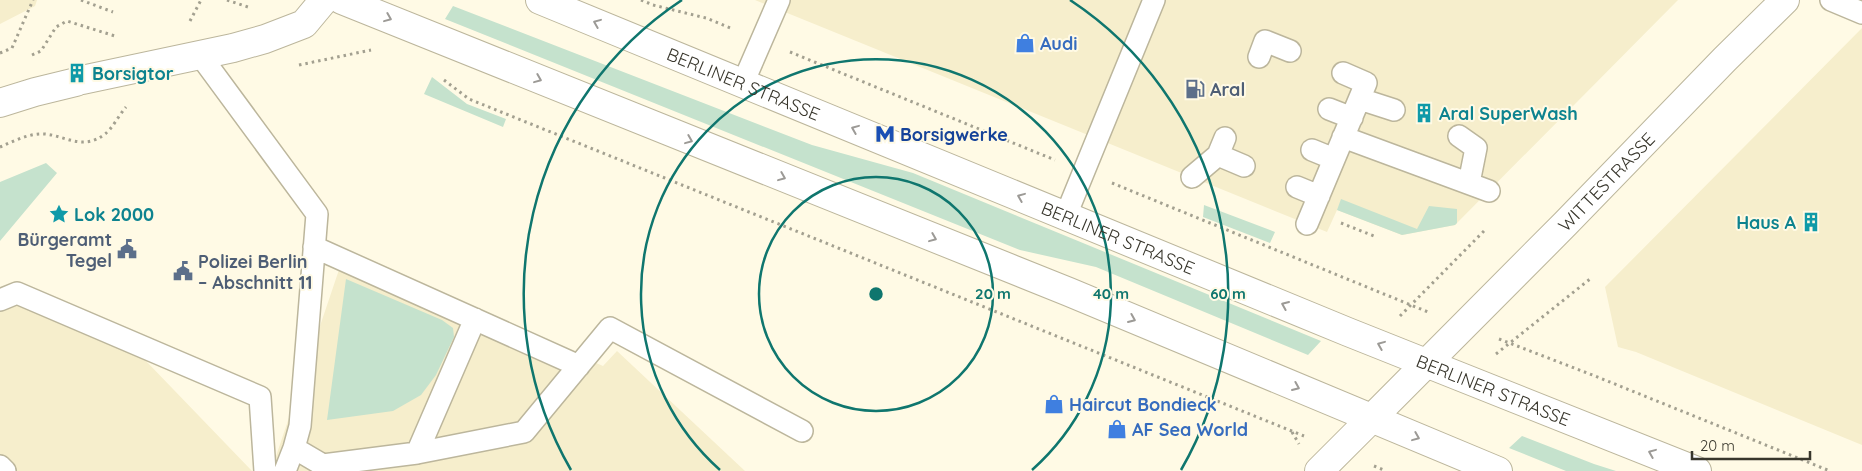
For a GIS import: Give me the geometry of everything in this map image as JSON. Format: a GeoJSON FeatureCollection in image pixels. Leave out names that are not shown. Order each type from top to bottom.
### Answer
{"type":"FeatureCollection","features":[{"type":"Feature","properties":{"kind":"main road"},"geometry":{"type":"LineString","coordinates":[[0,103],[79,81],[241,46],[304,24],[324,0]]}},
{"type":"Feature","properties":{"kind":"main road"},"geometry":{"type":"LineString","coordinates":[[342,0],[1069,292],[1498,471]]}},
{"type":"Feature","properties":{"kind":"main road","name":"BERLINER STRASSE"},"geometry":{"type":"LineString","coordinates":[[540,0],[1426,363],[1697,471]]}},
{"type":"Feature","properties":{"kind":"main road","name":"WITTESTRASSE"},"geometry":{"type":"LineString","coordinates":[[1319,471],[1565,224],[1724,59],[1785,0]]}},
{"type":"Feature","properties":{"kind":"lane"},"geometry":{"type":"LineString","coordinates":[[743,83],[779,0]]}},
{"type":"Feature","properties":{"kind":"lane"},"geometry":{"type":"LineString","coordinates":[[1066,215],[1154,0]]}},
{"type":"Feature","properties":{"kind":"lane"},"geometry":{"type":"LineString","coordinates":[[1831,0],[1862,13]]}},
{"type":"Feature","properties":{"kind":"lane"},"geometry":{"type":"LineString","coordinates":[[1258,57],[1264,41],[1290,51]]}},
{"type":"Feature","properties":{"kind":"lane"},"geometry":{"type":"LineString","coordinates":[[200,55],[317,214],[300,426],[285,471]]}},
{"type":"Feature","properties":{"kind":"lane"},"geometry":{"type":"LineString","coordinates":[[1307,224],[1366,83],[1343,73]]}},
{"type":"Feature","properties":{"kind":"lane"},"geometry":{"type":"LineString","coordinates":[[1360,98],[1394,110]]}},
{"type":"Feature","properties":{"kind":"lane"},"geometry":{"type":"LineString","coordinates":[[1328,109],[1348,128],[1489,191]]}},
{"type":"Feature","properties":{"kind":"lane"},"geometry":{"type":"LineString","coordinates":[[1459,136],[1476,148],[1469,183]]}},
{"type":"Feature","properties":{"kind":"lane"},"geometry":{"type":"LineString","coordinates":[[1192,177],[1221,147],[1244,166]]}},
{"type":"Feature","properties":{"kind":"lane"},"geometry":{"type":"LineString","coordinates":[[1312,150],[1334,159]]}},
{"type":"Feature","properties":{"kind":"lane"},"geometry":{"type":"LineString","coordinates":[[1297,187],[1319,196]]}},
{"type":"Feature","properties":{"kind":"lane"},"geometry":{"type":"LineString","coordinates":[[314,247],[579,366]]}},
{"type":"Feature","properties":{"kind":"lane"},"geometry":{"type":"LineString","coordinates":[[0,300],[17,293],[260,398],[265,471]]}},
{"type":"Feature","properties":{"kind":"lane"},"geometry":{"type":"LineString","coordinates":[[417,453],[475,319]]}},
{"type":"Feature","properties":{"kind":"lane"},"geometry":{"type":"LineString","coordinates":[[294,448],[323,465],[417,453],[524,432],[610,328],[802,431]]}},
{"type":"Feature","properties":{"kind":"lane"},"geometry":{"type":"LineString","coordinates":[[0,466],[5,471]]}},
{"type":"Feature","properties":{"kind":"path"},"geometry":{"type":"LineString","coordinates":[[0,53],[12,48],[33,0]]}},
{"type":"Feature","properties":{"kind":"path"},"geometry":{"type":"LineString","coordinates":[[81,0],[113,12]]}},
{"type":"Feature","properties":{"kind":"path"},"geometry":{"type":"LineString","coordinates":[[187,26],[201,0]]}},
{"type":"Feature","properties":{"kind":"path"},"geometry":{"type":"LineString","coordinates":[[641,0],[653,5],[706,18],[1463,325]]}},
{"type":"Feature","properties":{"kind":"path"},"geometry":{"type":"LineString","coordinates":[[26,56],[41,51],[56,27],[67,21],[112,36],[122,36]]}},
{"type":"Feature","properties":{"kind":"path"},"geometry":{"type":"LineString","coordinates":[[294,67],[379,48],[394,21]]}},
{"type":"Feature","properties":{"kind":"path"},"geometry":{"type":"LineString","coordinates":[[439,76],[469,99],[1292,431]]}},
{"type":"Feature","properties":{"kind":"path"},"geometry":{"type":"LineString","coordinates":[[0,147],[26,136],[44,134],[75,142],[96,140],[106,133],[129,104]]}},
{"type":"Feature","properties":{"kind":"path"},"geometry":{"type":"LineString","coordinates":[[1336,221],[1374,236]]}},
{"type":"Feature","properties":{"kind":"path"},"geometry":{"type":"LineString","coordinates":[[1450,266],[1485,230]]}},
{"type":"Feature","properties":{"kind":"path"},"geometry":{"type":"LineString","coordinates":[[1590,280],[1510,343],[1830,471]]}},
{"type":"Feature","properties":{"kind":"shaded area"},"geometry":{"type":"Polygon","coordinates":[[[0,0],[37,0],[35,6],[0,24],[0,0]]]}},
{"type":"Feature","properties":{"kind":"shaded area"},"geometry":{"type":"Polygon","coordinates":[[[755,0],[1678,0],[1455,225],[1402,235],[1337,210],[1327,232],[755,0]]]}},
{"type":"Feature","properties":{"kind":"shaded area"},"geometry":{"type":"Polygon","coordinates":[[[1862,28],[1862,445],[1636,352],[1618,347],[1605,287],[1862,28]]]}},
{"type":"Feature","properties":{"kind":"shaded area"},"geometry":{"type":"Polygon","coordinates":[[[345,252],[603,366],[617,351],[745,471],[271,471],[345,252]]]}},
{"type":"Feature","properties":{"kind":"shaded area"},"geometry":{"type":"Polygon","coordinates":[[[19,291],[120,334],[252,471],[0,471],[0,312],[19,291]]]}},
{"type":"Feature","properties":{"kind":"green space"},"geometry":{"type":"Polygon","coordinates":[[[453,6],[812,145],[913,173],[1321,341],[1308,355],[1096,267],[1020,250],[445,19],[453,6]]]}},
{"type":"Feature","properties":{"kind":"green space"},"geometry":{"type":"Polygon","coordinates":[[[432,77],[467,104],[506,119],[503,127],[424,94],[432,77]]]}},
{"type":"Feature","properties":{"kind":"green space"},"geometry":{"type":"Polygon","coordinates":[[[46,163],[57,173],[0,241],[0,182],[46,163]]]}},
{"type":"Feature","properties":{"kind":"green space"},"geometry":{"type":"Polygon","coordinates":[[[1341,199],[1417,229],[1429,206],[1457,209],[1457,223],[1455,225],[1402,235],[1337,210],[1341,199]]]}},
{"type":"Feature","properties":{"kind":"green space"},"geometry":{"type":"Polygon","coordinates":[[[1204,205],[1275,232],[1270,243],[1203,217],[1204,205]]]}},
{"type":"Feature","properties":{"kind":"green space"},"geometry":{"type":"Polygon","coordinates":[[[346,279],[442,320],[453,328],[454,337],[436,375],[421,395],[393,411],[327,420],[346,279]]]}},
{"type":"Feature","properties":{"kind":"green space"},"geometry":{"type":"Polygon","coordinates":[[[1522,436],[1616,471],[1566,471],[1509,448],[1522,436]]]}},
{"type":"Feature","properties":{"kind":"place","name":"Audi"},"geometry":{"type":"Point","coordinates":[1025,43]}},
{"type":"Feature","properties":{"kind":"place","name":"Borsigtor"},"geometry":{"type":"Point","coordinates":[77,73]}},
{"type":"Feature","properties":{"kind":"place","name":"Aral"},"geometry":{"type":"Point","coordinates":[1195,89]}},
{"type":"Feature","properties":{"kind":"place","name":"Aral SuperWash"},"geometry":{"type":"Point","coordinates":[1424,113]}},
{"type":"Feature","properties":{"kind":"place","name":"Borsigwerke"},"geometry":{"type":"Point","coordinates":[885,134]}},
{"type":"Feature","properties":{"kind":"place","name":"Lok 2000"},"geometry":{"type":"Point","coordinates":[59,214]}},
{"type":"Feature","properties":{"kind":"place","name":"Haus A"},"geometry":{"type":"Point","coordinates":[1811,222]}},
{"type":"Feature","properties":{"kind":"place","name":"Bürgeramt Tegel"},"geometry":{"type":"Point","coordinates":[127,249]}},
{"type":"Feature","properties":{"kind":"place","name":"Polizei Berlin – Abschnitt 11"},"geometry":{"type":"Point","coordinates":[183,271]}},
{"type":"Feature","properties":{"kind":"place","name":"Haircut Bondieck"},"geometry":{"type":"Point","coordinates":[1054,404]}},
{"type":"Feature","properties":{"kind":"place","name":"AF Sea World"},"geometry":{"type":"Point","coordinates":[1117,429]}}]}
